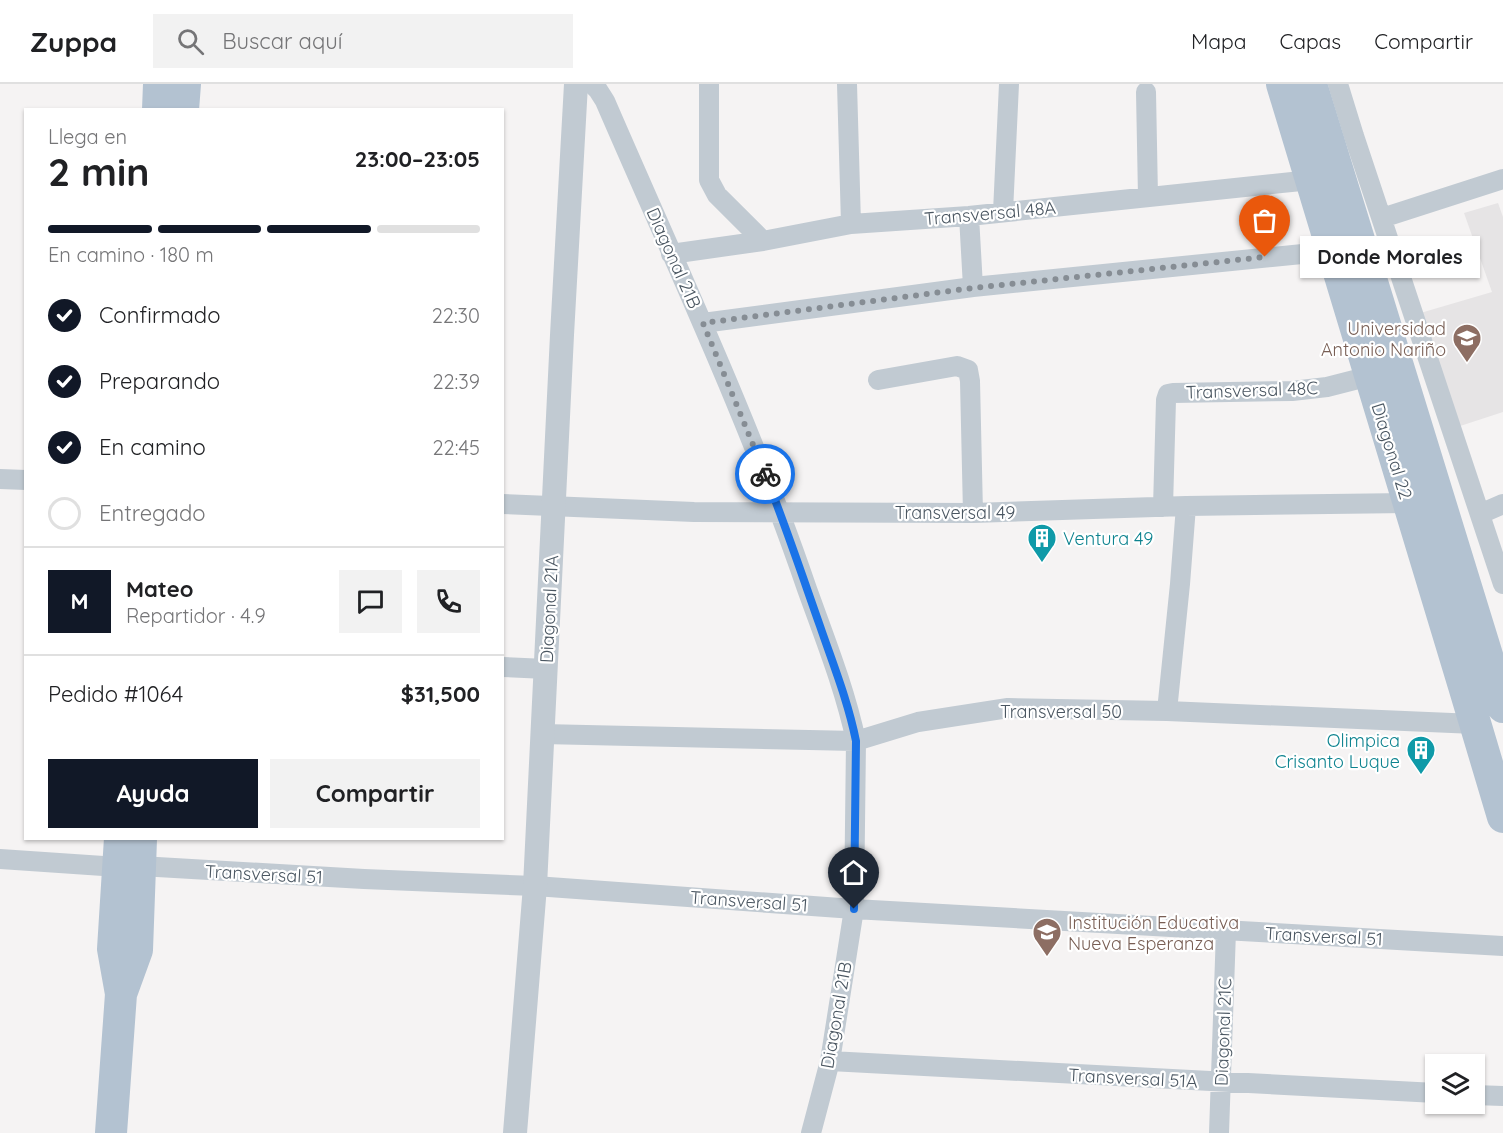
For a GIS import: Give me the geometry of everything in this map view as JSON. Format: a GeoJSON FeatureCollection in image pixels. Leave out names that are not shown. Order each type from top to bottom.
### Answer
{"type":"FeatureCollection","features":[{"type":"Feature","properties":{"kind":"main road"},"geometry":{"type":"LineString","coordinates":[[158,108],[159,84]]}},
{"type":"Feature","properties":{"kind":"main road"},"geometry":{"type":"LineString","coordinates":[[183,108],[185,84]]}},
{"type":"Feature","properties":{"kind":"main road","name":"Diagonal 22"},"geometry":{"type":"LineString","coordinates":[[1282,84],[1503,818]]}},
{"type":"Feature","properties":{"kind":"main road","name":"Diagonal 22"},"geometry":{"type":"LineString","coordinates":[[1311,84],[1503,707]]}},
{"type":"Feature","properties":{"kind":"main road"},"geometry":{"type":"LineString","coordinates":[[111,1133],[121,994],[137,950],[129,853]]}},
{"type":"Feature","properties":{"kind":"street","name":"Diagonal 21A"},"geometry":{"type":"LineString","coordinates":[[515,1133],[535,886],[576,84]]}},
{"type":"Feature","properties":{"kind":"street","name":"Diagonal 21B"},"geometry":{"type":"LineString","coordinates":[[592,84],[604,101],[703,323],[780,512],[843,693],[856,741],[854,909],[830,1061],[811,1133]]}},
{"type":"Feature","properties":{"kind":"street"},"geometry":{"type":"LineString","coordinates":[[708,84],[708,180],[717,195],[763,241]]}},
{"type":"Feature","properties":{"kind":"street"},"geometry":{"type":"LineString","coordinates":[[848,84],[851,224]]}},
{"type":"Feature","properties":{"kind":"street"},"geometry":{"type":"LineString","coordinates":[[1003,212],[1010,84]]}},
{"type":"Feature","properties":{"kind":"street"},"geometry":{"type":"LineString","coordinates":[[1338,84],[1503,584]]}},
{"type":"Feature","properties":{"kind":"street"},"geometry":{"type":"LineString","coordinates":[[1146,93],[1148,197]]}},
{"type":"Feature","properties":{"kind":"street"},"geometry":{"type":"LineString","coordinates":[[1382,218],[1503,179]]}},
{"type":"Feature","properties":{"kind":"street","name":"Transversal 48A"},"geometry":{"type":"LineString","coordinates":[[671,254],[763,241],[851,224],[969,216],[1311,180]]}},
{"type":"Feature","properties":{"kind":"street"},"geometry":{"type":"LineString","coordinates":[[969,216],[973,288]]}},
{"type":"Feature","properties":{"kind":"street"},"geometry":{"type":"LineString","coordinates":[[703,323],[973,288],[1332,250]]}},
{"type":"Feature","properties":{"kind":"street"},"geometry":{"type":"LineString","coordinates":[[878,380],[957,366],[968,370],[973,513]]}},
{"type":"Feature","properties":{"kind":"street","name":"Transversal 48C"},"geometry":{"type":"LineString","coordinates":[[1163,507],[1168,394],[1292,391],[1327,387],[1370,376]]}},
{"type":"Feature","properties":{"kind":"street"},"geometry":{"type":"LineString","coordinates":[[0,478],[24,480]]}},
{"type":"Feature","properties":{"kind":"street","name":"Transversal 49"},"geometry":{"type":"LineString","coordinates":[[504,504],[694,512],[973,513],[1186,506],[1408,503]]}},
{"type":"Feature","properties":{"kind":"street"},"geometry":{"type":"LineString","coordinates":[[1480,514],[1503,504]]}},
{"type":"Feature","properties":{"kind":"street"},"geometry":{"type":"LineString","coordinates":[[1167,711],[1186,506]]}},
{"type":"Feature","properties":{"kind":"street"},"geometry":{"type":"LineString","coordinates":[[504,667],[546,669]]}},
{"type":"Feature","properties":{"kind":"street","name":"Transversal 50"},"geometry":{"type":"LineString","coordinates":[[542,734],[856,741],[918,722],[1008,708],[1167,711],[1475,724]]}},
{"type":"Feature","properties":{"kind":"street","name":"Transversal 51"},"geometry":{"type":"LineString","coordinates":[[0,860],[129,853],[364,879],[535,886],[854,909],[1503,946]]}},
{"type":"Feature","properties":{"kind":"street","name":"Diagonal 21C"},"geometry":{"type":"LineString","coordinates":[[1219,1133],[1226,931]]}},
{"type":"Feature","properties":{"kind":"street","name":"Transversal 51A"},"geometry":{"type":"LineString","coordinates":[[830,1061],[1425,1092]]}},
{"type":"Feature","properties":{"kind":"street"},"geometry":{"type":"LineString","coordinates":[[1485,1095],[1503,1096]]}},
{"type":"Feature","properties":{"kind":"shaded area","name":"Universidad Antonio Nariño"},"geometry":{"type":"Polygon","coordinates":[[[1498,203],[1503,217],[1503,412],[1451,429],[1417,314],[1492,292],[1464,213],[1498,203]]]}},
{"type":"Feature","properties":{"kind":"way so far"},"geometry":{"type":"LineString","coordinates":[[765,474],[703,323],[973,288],[1265,257]]}},
{"type":"Feature","properties":{"kind":"place","name":"Donde Morales"},"geometry":{"type":"Point","coordinates":[1265,257]}},
{"type":"Feature","properties":{"kind":"place","name":"Universidad Antonio Nariño"},"geometry":{"type":"Point","coordinates":[1467,364]}},
{"type":"Feature","properties":{"kind":"place","name":"Ventura 49"},"geometry":{"type":"Point","coordinates":[1042,564]}},
{"type":"Feature","properties":{"kind":"place","name":"Olimpica Crisanto Luque"},"geometry":{"type":"Point","coordinates":[1421,776]}},
{"type":"Feature","properties":{"kind":"place","name":"Institución Educativa Nueva Esperanza"},"geometry":{"type":"Point","coordinates":[1047,958]}},
{"type":"Feature","properties":{"kind":"route"},"geometry":{"type":"LineString","coordinates":[[765,474],[833,663],[856,741],[854,909]]}}]}
